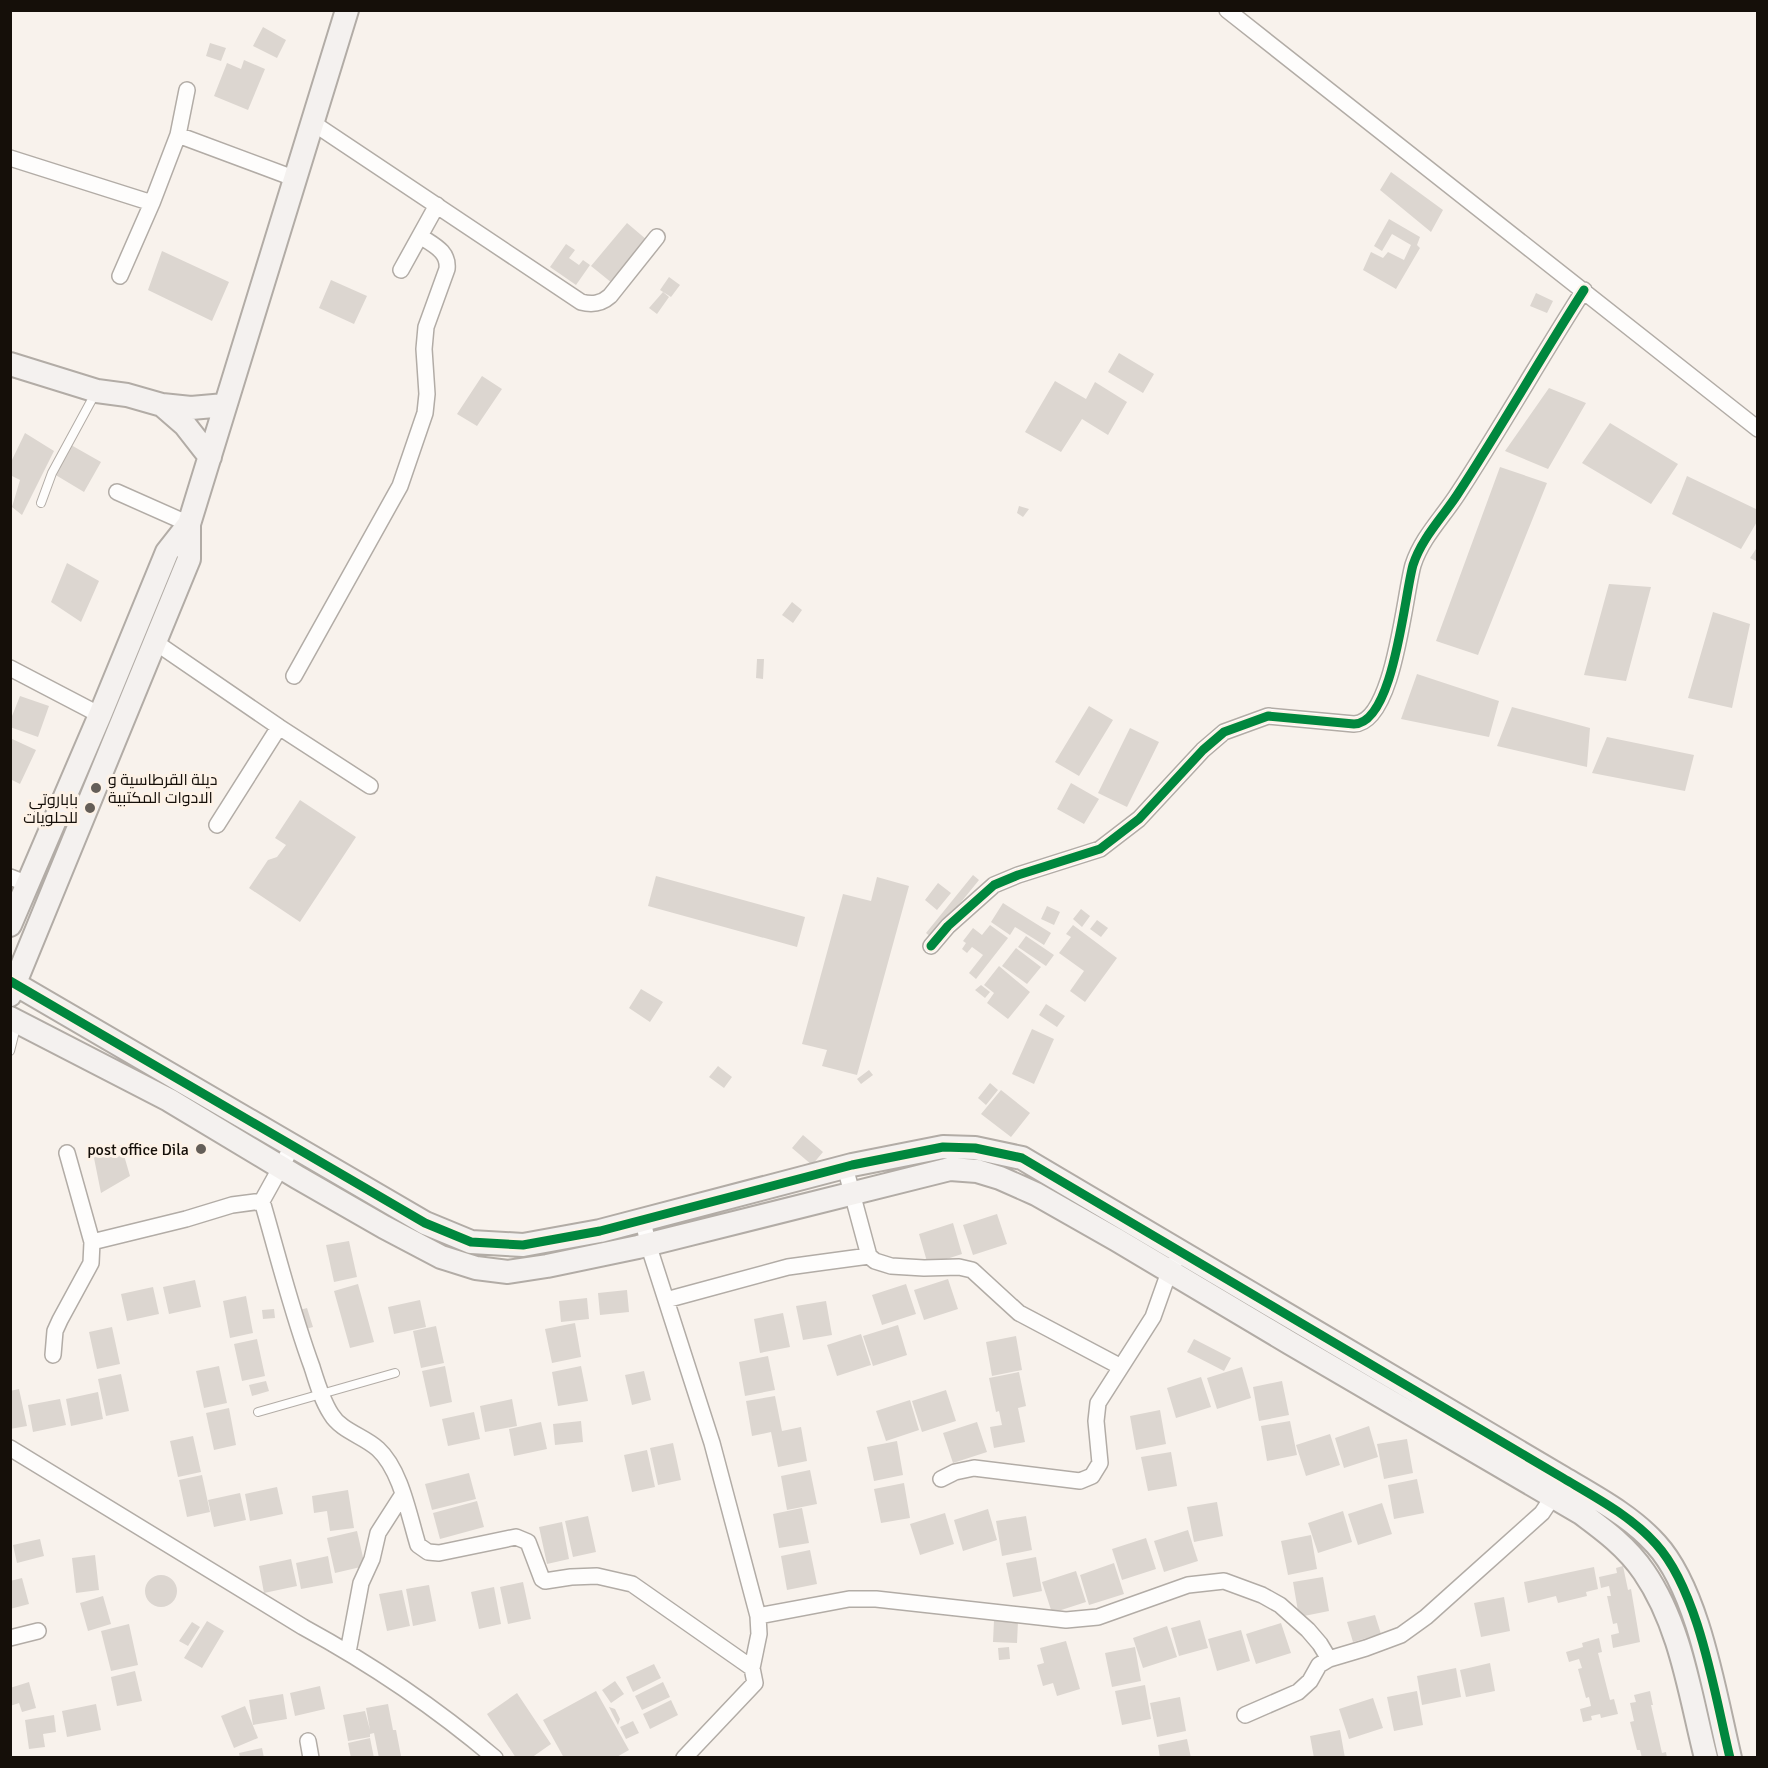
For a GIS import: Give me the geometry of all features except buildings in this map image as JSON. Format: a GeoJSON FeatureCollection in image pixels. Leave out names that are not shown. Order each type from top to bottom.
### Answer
{"type":"FeatureCollection","features":[{"type":"Feature","properties":{"kind":"street"},"geometry":{"type":"LineString","coordinates":[[347,10],[189,524],[189,559],[12,987],[293,1145],[425,1223],[471,1242],[523,1245],[600,1231],[845,1167],[943,1147],[975,1148],[1022,1158],[1182,1251],[1559,1488],[1581,1513],[1612,1536],[1644,1571],[1660,1600],[1678,1647],[1706,1758]]}},
{"type":"Feature","properties":{"kind":"street"},"geometry":{"type":"LineString","coordinates":[[1230,11],[1758,429]]}},
{"type":"Feature","properties":{"kind":"street"},"geometry":{"type":"LineString","coordinates":[[120,276],[152,203],[178,135],[187,90]]}},
{"type":"Feature","properties":{"kind":"street"},"geometry":{"type":"LineString","coordinates":[[313,123],[587,304],[599,303],[610,296],[657,237]]}},
{"type":"Feature","properties":{"kind":"street"},"geometry":{"type":"LineString","coordinates":[[178,135],[296,179]]}},
{"type":"Feature","properties":{"kind":"street"},"geometry":{"type":"LineString","coordinates":[[10,158],[152,203]]}},
{"type":"Feature","properties":{"kind":"street"},"geometry":{"type":"LineString","coordinates":[[401,270],[437,205]]}},
{"type":"Feature","properties":{"kind":"street"},"geometry":{"type":"LineString","coordinates":[[294,676],[400,486],[425,413],[428,394],[424,349],[426,327],[448,262],[442,251],[420,236]]}},
{"type":"Feature","properties":{"kind":"street"},"geometry":{"type":"LineString","coordinates":[[931,946],[948,926],[994,885],[1018,874],[1100,849],[1139,819],[1203,750],[1224,732],[1268,716],[1354,724],[1369,718],[1377,707],[1390,678],[1407,588],[1414,562],[1422,545],[1459,493],[1584,291]]}},
{"type":"Feature","properties":{"kind":"street"},"geometry":{"type":"LineString","coordinates":[[10,364],[97,391],[127,395],[162,405],[191,408],[225,405]]}},
{"type":"Feature","properties":{"kind":"street"},"geometry":{"type":"LineString","coordinates":[[162,405],[185,425],[210,457]]}},
{"type":"Feature","properties":{"kind":"street"},"geometry":{"type":"LineString","coordinates":[[117,492],[189,524]]}},
{"type":"Feature","properties":{"kind":"street"},"geometry":{"type":"LineString","coordinates":[[10,925],[19,881],[100,715],[167,552],[189,524]]}},
{"type":"Feature","properties":{"kind":"street"},"geometry":{"type":"LineString","coordinates":[[155,642],[370,786]]}},
{"type":"Feature","properties":{"kind":"street"},"geometry":{"type":"LineString","coordinates":[[10,668],[100,715]]}},
{"type":"Feature","properties":{"kind":"street"},"geometry":{"type":"LineString","coordinates":[[217,825],[279,727]]}},
{"type":"Feature","properties":{"kind":"street"},"geometry":{"type":"LineString","coordinates":[[14,1020],[169,1100],[280,1167],[441,1257],[476,1268],[508,1272],[547,1266],[648,1244],[950,1169],[977,1171],[1000,1178],[1036,1194],[1117,1239],[1169,1272],[1559,1488],[1594,1497],[1646,1533],[1672,1564],[1686,1596],[1704,1649],[1730,1758]]}},
{"type":"Feature","properties":{"kind":"street"},"geometry":{"type":"LineString","coordinates":[[293,1145],[261,1201],[305,1350],[331,1415],[341,1425],[384,1455],[403,1494],[418,1545],[428,1551],[440,1553],[516,1537],[528,1542],[542,1579],[545,1581],[597,1576],[632,1584],[752,1668]]}},
{"type":"Feature","properties":{"kind":"street"},"geometry":{"type":"LineString","coordinates":[[53,1355],[60,1320],[91,1263],[92,1242],[67,1153]]}},
{"type":"Feature","properties":{"kind":"street"},"geometry":{"type":"LineString","coordinates":[[845,1167],[870,1256],[875,1261],[891,1266],[959,1267],[972,1270],[1019,1313],[1121,1367]]}},
{"type":"Feature","properties":{"kind":"street"},"geometry":{"type":"LineString","coordinates":[[92,1242],[232,1205],[261,1201]]}},
{"type":"Feature","properties":{"kind":"street"},"geometry":{"type":"LineString","coordinates":[[643,1220],[648,1244],[712,1443],[758,1616],[759,1634],[752,1668],[755,1683],[684,1758]]}},
{"type":"Feature","properties":{"kind":"street"},"geometry":{"type":"LineString","coordinates":[[941,1479],[955,1472],[974,1468],[1080,1481],[1092,1476],[1100,1463],[1096,1421],[1098,1403],[1153,1317],[1169,1272],[1182,1251]]}},
{"type":"Feature","properties":{"kind":"street"},"geometry":{"type":"LineString","coordinates":[[666,1300],[788,1267],[870,1256]]}},
{"type":"Feature","properties":{"kind":"street"},"geometry":{"type":"LineString","coordinates":[[10,1448],[283,1615],[348,1652],[454,1723],[495,1758]]}},
{"type":"Feature","properties":{"kind":"street"},"geometry":{"type":"LineString","coordinates":[[1245,1715],[1298,1692],[1310,1682],[1319,1665],[1329,1659],[1401,1635],[1426,1617],[1542,1513],[1559,1488]]}},
{"type":"Feature","properties":{"kind":"street"},"geometry":{"type":"LineString","coordinates":[[348,1652],[361,1582],[372,1559],[378,1533],[403,1494]]}},
{"type":"Feature","properties":{"kind":"street"},"geometry":{"type":"LineString","coordinates":[[758,1616],[849,1599],[876,1599],[1066,1620],[1098,1617],[1188,1585],[1224,1581],[1262,1595],[1280,1605],[1308,1630],[1329,1659]]}},
{"type":"Feature","properties":{"kind":"street"},"geometry":{"type":"LineString","coordinates":[[10,1638],[38,1631]]}},
{"type":"Feature","properties":{"kind":"street"},"geometry":{"type":"LineString","coordinates":[[308,1741],[311,1758]]}},
{"type":"Feature","properties":{"kind":"lane"},"geometry":{"type":"LineString","coordinates":[[41,503],[52,473],[97,391]]}},
{"type":"Feature","properties":{"kind":"lane"},"geometry":{"type":"LineString","coordinates":[[10,1051],[14,1020]]}},
{"type":"Feature","properties":{"kind":"lane"},"geometry":{"type":"LineString","coordinates":[[258,1412],[395,1373]]}},
{"type":"Feature","properties":{"kind":"cycle path"},"geometry":{"type":"LineString","coordinates":[[931,946],[948,926],[994,885],[1100,849],[1139,819],[1203,750],[1224,732],[1268,716],[1354,724],[1368,718],[1379,703],[1388,682],[1417,555],[1475,467],[1584,290]]}},
{"type":"Feature","properties":{"kind":"cycle path"},"geometry":{"type":"LineString","coordinates":[[10,981],[425,1223],[471,1242],[523,1245],[600,1231],[852,1165],[943,1147],[975,1148],[1022,1158],[1588,1492],[1646,1534],[1671,1564],[1684,1589],[1704,1645],[1730,1758]]}},
{"type":"Feature","properties":{"kind":"place","name":"ديلة القرطاسية و الادوات المكتبية"},"geometry":{"type":"Point","coordinates":[96,788]}},
{"type":"Feature","properties":{"kind":"place","name":"باباروتي للحلويات"},"geometry":{"type":"Point","coordinates":[90,808]}},
{"type":"Feature","properties":{"kind":"place","name":"post office Dila"},"geometry":{"type":"Point","coordinates":[201,1149]}}]}
